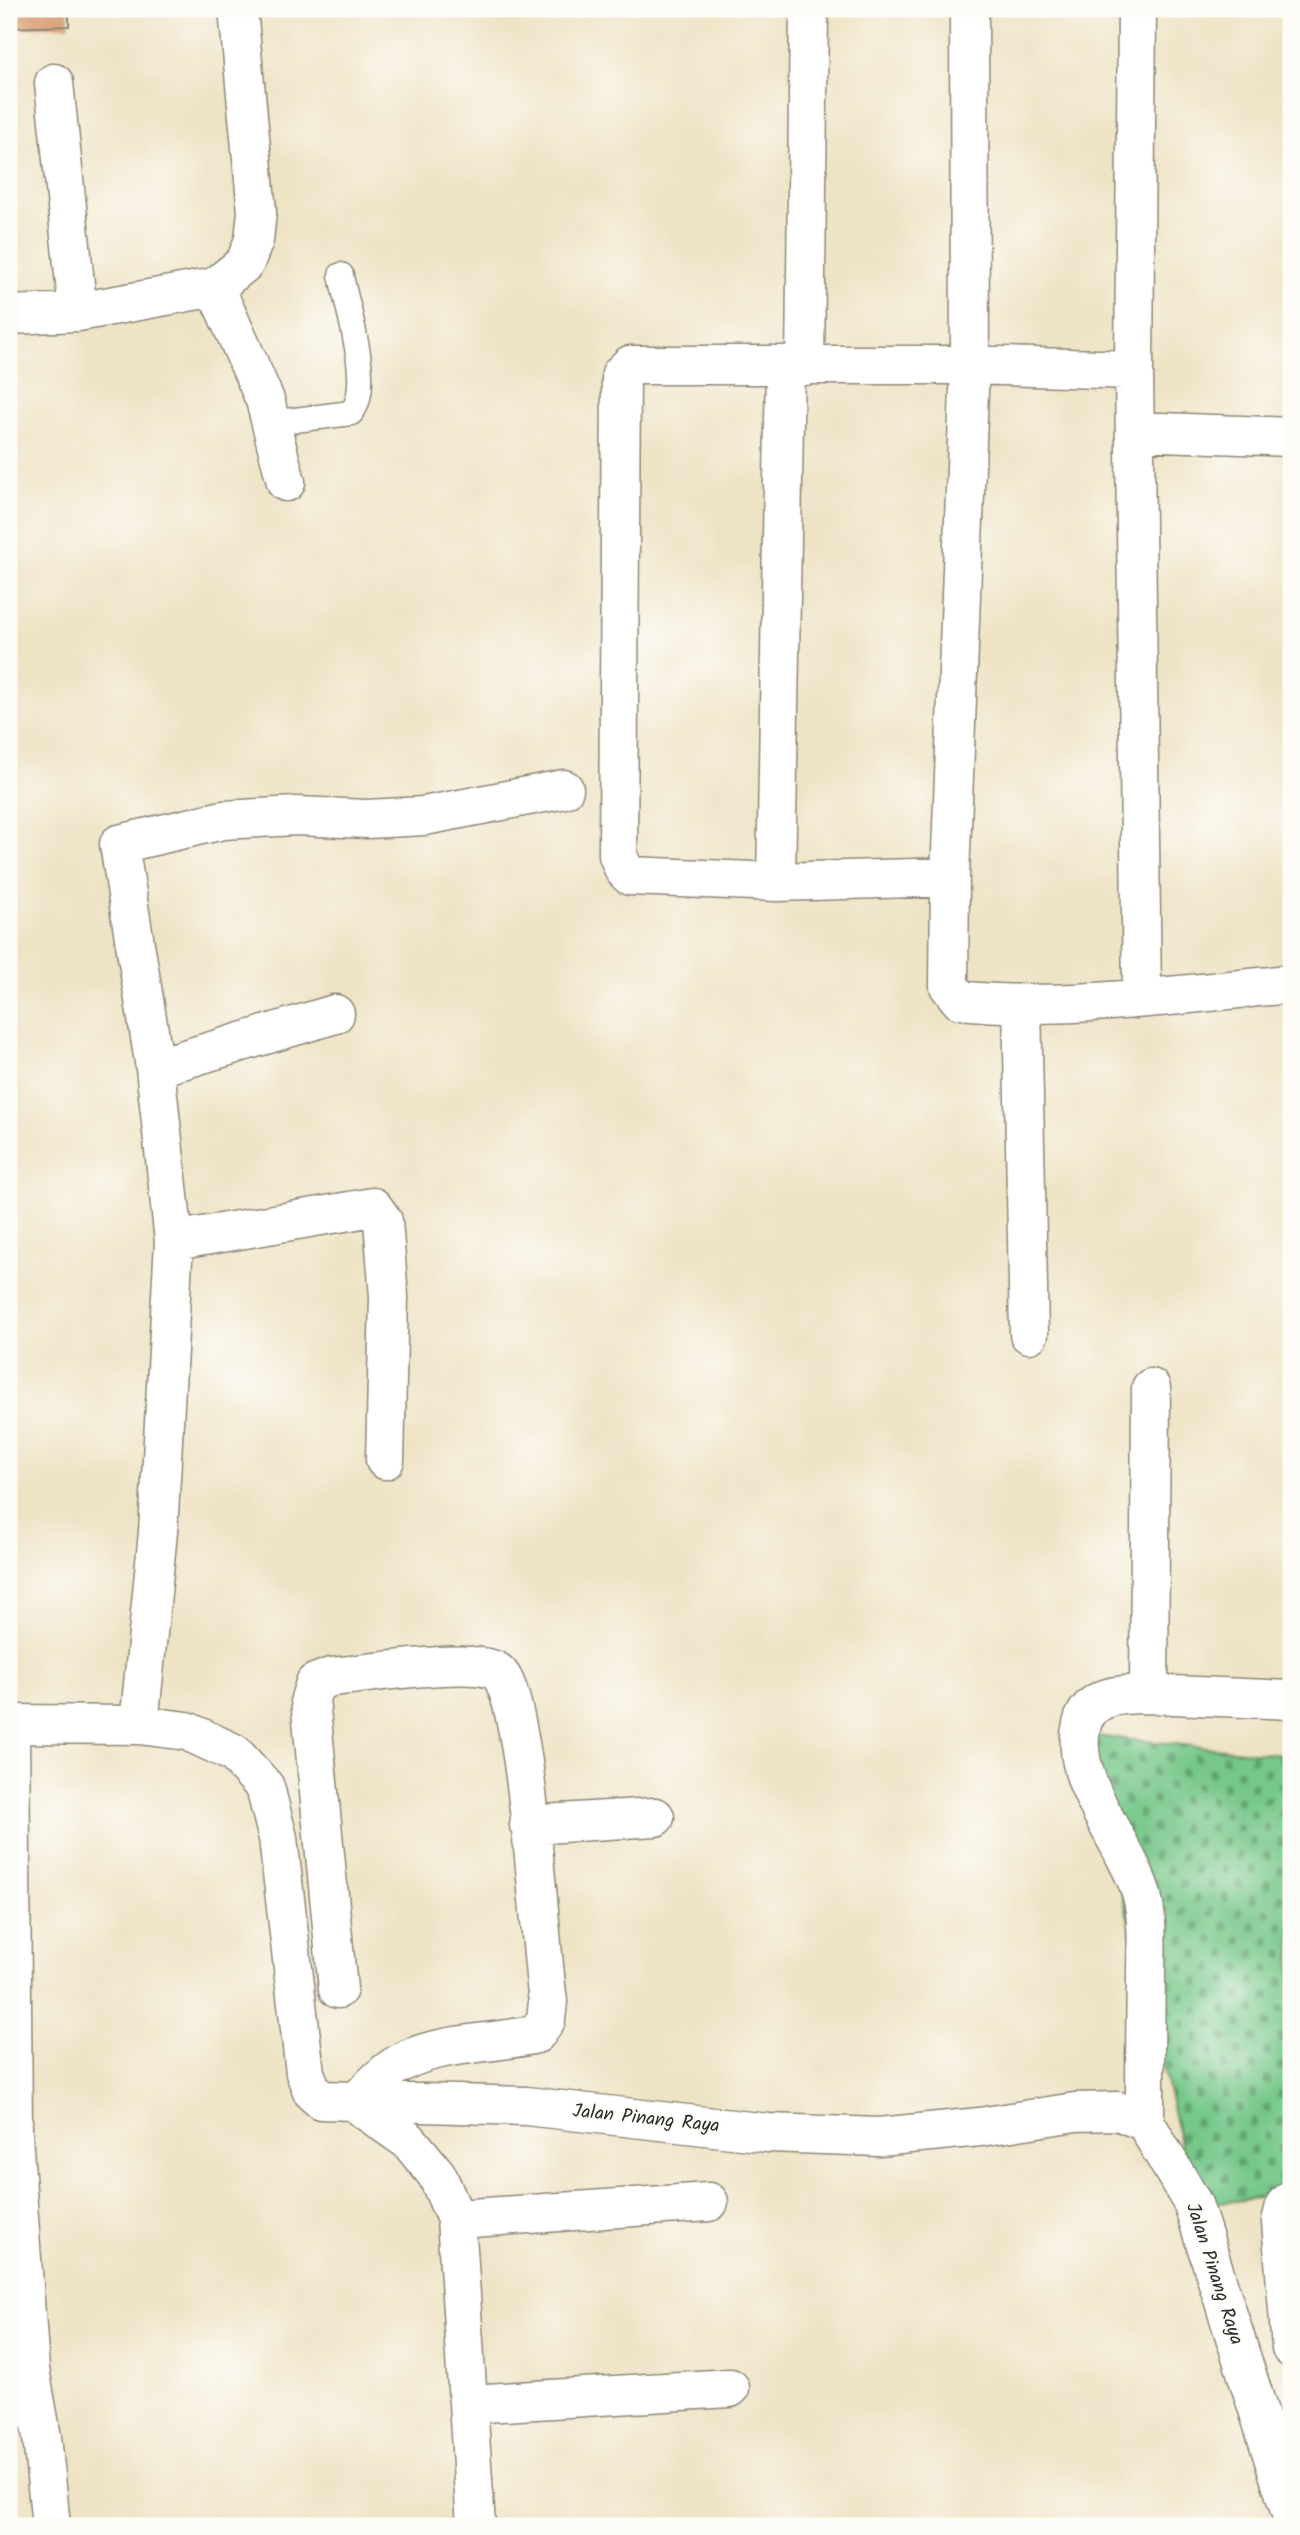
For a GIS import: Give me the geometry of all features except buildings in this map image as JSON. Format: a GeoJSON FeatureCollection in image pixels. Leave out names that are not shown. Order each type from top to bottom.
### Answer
{"type":"FeatureCollection","features":[{"type":"Feature","properties":{"kind":"street"},"geometry":{"type":"LineString","coordinates":[[9,315],[78,312],[215,287],[245,263],[254,240],[257,212],[238,9]]}},
{"type":"Feature","properties":{"kind":"street"},"geometry":{"type":"LineString","coordinates":[[776,881],[809,9]]}},
{"type":"Feature","properties":{"kind":"street"},"geometry":{"type":"LineString","coordinates":[[969,9],[970,365],[948,986],[960,1000],[1022,1003],[1142,997],[1291,984]]}},
{"type":"Feature","properties":{"kind":"street"},"geometry":{"type":"LineString","coordinates":[[1137,9],[1134,370],[1142,997]]}},
{"type":"Feature","properties":{"kind":"street"},"geometry":{"type":"LineString","coordinates":[[54,83],[78,312]]}},
{"type":"Feature","properties":{"kind":"street"},"geometry":{"type":"LineString","coordinates":[[215,287],[265,400],[286,482]]}},
{"type":"Feature","properties":{"kind":"street"},"geometry":{"type":"LineString","coordinates":[[950,877],[776,881],[630,876],[621,865],[618,855],[621,374],[630,365],[970,365],[1134,370]]}},
{"type":"Feature","properties":{"kind":"street"},"geometry":{"type":"LineString","coordinates":[[1135,431],[1291,437]]}},
{"type":"Feature","properties":{"kind":"street"},"geometry":{"type":"LineString","coordinates":[[139,1725],[158,1532],[174,1241],[155,1068],[119,844],[223,820],[296,816],[367,820],[424,817],[564,789]]}},
{"type":"Feature","properties":{"kind":"street"},"geometry":{"type":"LineString","coordinates":[[1022,1003],[1029,1334]]}},
{"type":"Feature","properties":{"kind":"street"},"geometry":{"type":"LineString","coordinates":[[155,1068],[335,1014]]}},
{"type":"Feature","properties":{"kind":"street"},"geometry":{"type":"LineString","coordinates":[[174,1241],[373,1207],[379,1212],[383,1221],[389,1297],[385,1460]]}},
{"type":"Feature","properties":{"kind":"street"},"geometry":{"type":"LineString","coordinates":[[1149,1694],[1151,1388]]}},
{"type":"Feature","properties":{"kind":"street"},"geometry":{"type":"LineString","coordinates":[[338,1989],[310,1699],[315,1683],[331,1677],[458,1666],[495,1670],[506,1682],[522,1742],[548,2001],[541,2030],[522,2038],[449,2048],[405,2060],[381,2076],[355,2103],[409,2141],[437,2175],[456,2219],[476,2526]]}},
{"type":"Feature","properties":{"kind":"street"},"geometry":{"type":"LineString","coordinates":[[1145,2122],[1146,1926],[1142,1893],[1089,1785],[1079,1751],[1082,1723],[1092,1705],[1116,1694],[1291,1700]]}},
{"type":"Feature","properties":{"kind":"street"},"geometry":{"type":"LineString","coordinates":[[9,1724],[11,2135],[30,2369],[42,2437],[51,2526]]}},
{"type":"Feature","properties":{"kind":"street","name":"Jalan Pinang Raya"},"geometry":{"type":"LineString","coordinates":[[9,1724],[139,1725],[187,1731],[234,1753],[265,1787],[278,1838],[307,2082],[321,2100],[526,2106],[768,2133],[880,2137],[980,2127],[1075,2112],[1118,2112],[1145,2122],[1193,2204],[1291,2514]]}},
{"type":"Feature","properties":{"kind":"street"},"geometry":{"type":"LineString","coordinates":[[529,1825],[655,1817]]}},
{"type":"Feature","properties":{"kind":"street"},"geometry":{"type":"LineString","coordinates":[[1291,2200],[1285,2205],[1281,2222],[1291,2348]]}},
{"type":"Feature","properties":{"kind":"street"},"geometry":{"type":"LineString","coordinates":[[456,2219],[709,2202]]}},
{"type":"Feature","properties":{"kind":"street"},"geometry":{"type":"LineString","coordinates":[[470,2403],[730,2388]]}},
{"type":"Feature","properties":{"kind":"lane"},"geometry":{"type":"LineString","coordinates":[[271,423],[351,413],[360,402],[361,378],[341,275]]}},
{"type":"Feature","properties":{"kind":"green space"},"geometry":{"type":"Polygon","coordinates":[[[1086,1735],[1291,1756],[1291,2194],[1195,2206],[1086,1735]]]}}]}
